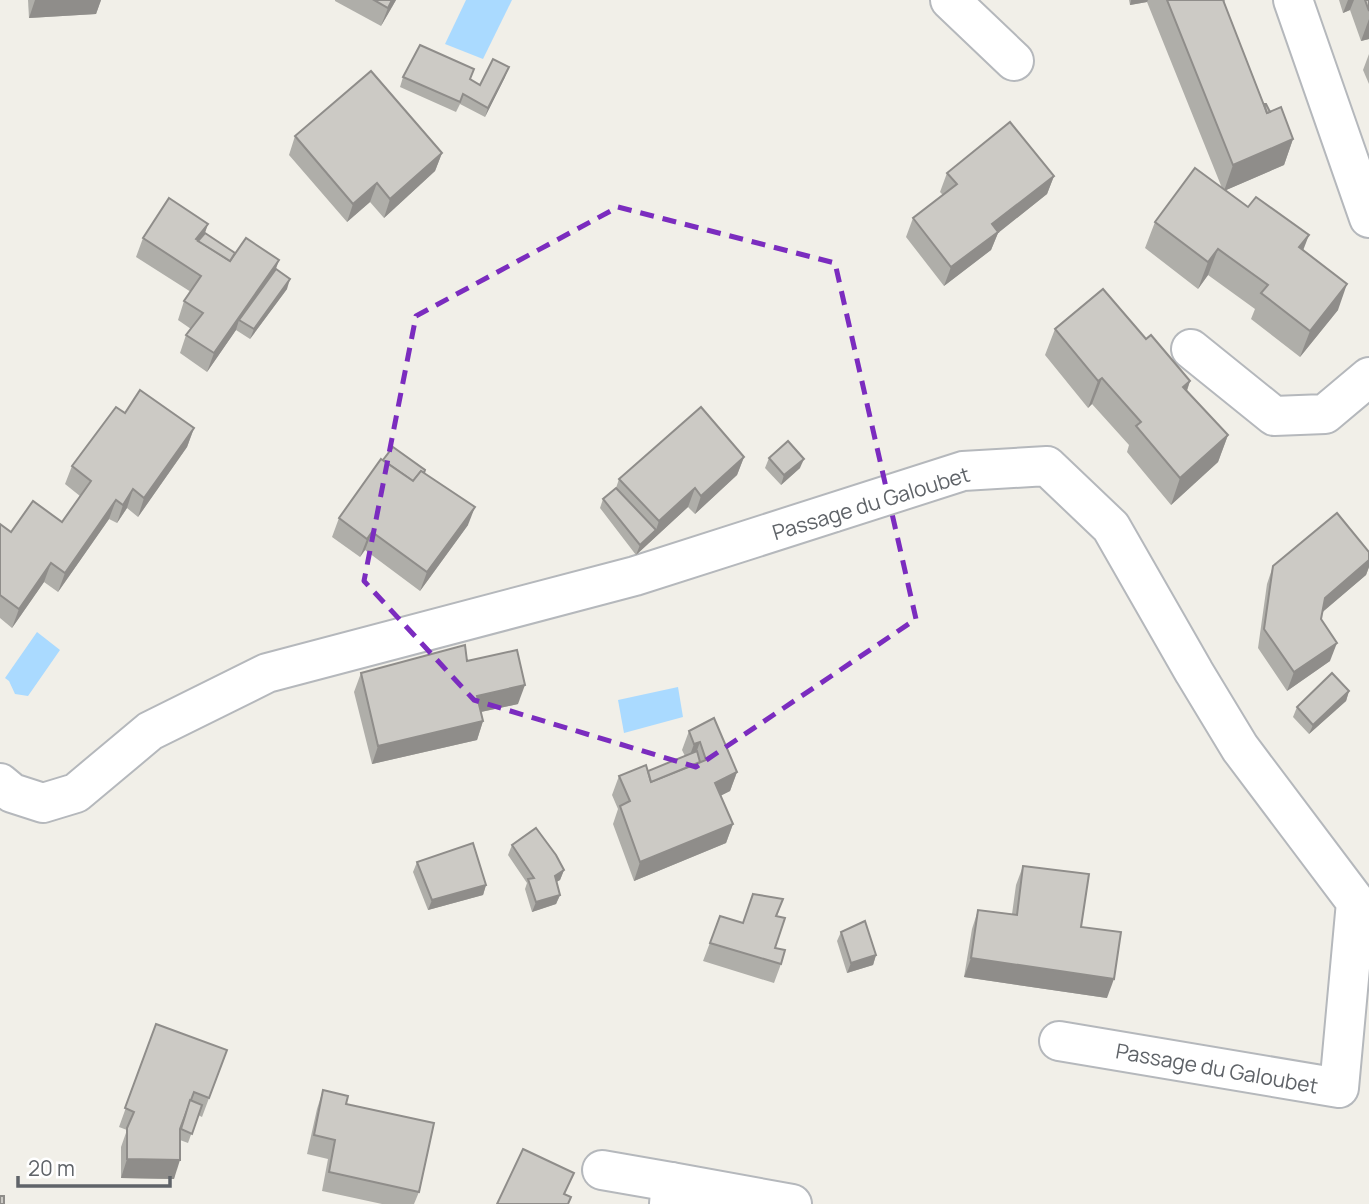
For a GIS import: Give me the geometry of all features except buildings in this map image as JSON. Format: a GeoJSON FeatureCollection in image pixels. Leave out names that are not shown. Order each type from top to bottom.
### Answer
{"type":"FeatureCollection","features":[{"type":"Feature","properties":{"kind":"street"},"geometry":{"type":"LineString","coordinates":[[950,0],[1014,61]]}},
{"type":"Feature","properties":{"kind":"street"},"geometry":{"type":"LineString","coordinates":[[1293,0],[1369,218]]}},
{"type":"Feature","properties":{"kind":"street"},"geometry":{"type":"LineString","coordinates":[[1191,349],[1274,416],[1325,414],[1369,377]]}},
{"type":"Feature","properties":{"kind":"street","name":"Passage du Galoubet"},"geometry":{"type":"LineString","coordinates":[[0,783],[12,793],[43,803],[76,793],[150,730],[267,673],[635,576],[963,471],[1047,466],[1111,527],[1240,748],[1356,902],[1339,1088],[1059,1041]]}},
{"type":"Feature","properties":{"kind":"street"},"geometry":{"type":"LineString","coordinates":[[602,1170],[670,1193],[792,1204]]}},
{"type":"Feature","properties":{"kind":"highlighted area"},"geometry":{"type":"Polygon","coordinates":[[[618,207],[835,263],[916,619],[696,767],[474,700],[364,581],[416,316],[618,207]]]}},
{"type":"Feature","properties":{"kind":"water"},"geometry":{"type":"Polygon","coordinates":[[[466,0],[512,0],[483,59],[445,44],[466,0]]]}},
{"type":"Feature","properties":{"kind":"water"},"geometry":{"type":"Polygon","coordinates":[[[37,632],[60,650],[28,696],[15,694],[5,678],[37,632]]]}},
{"type":"Feature","properties":{"kind":"water"},"geometry":{"type":"Polygon","coordinates":[[[678,687],[683,717],[624,733],[618,700],[678,687]]]}}]}
